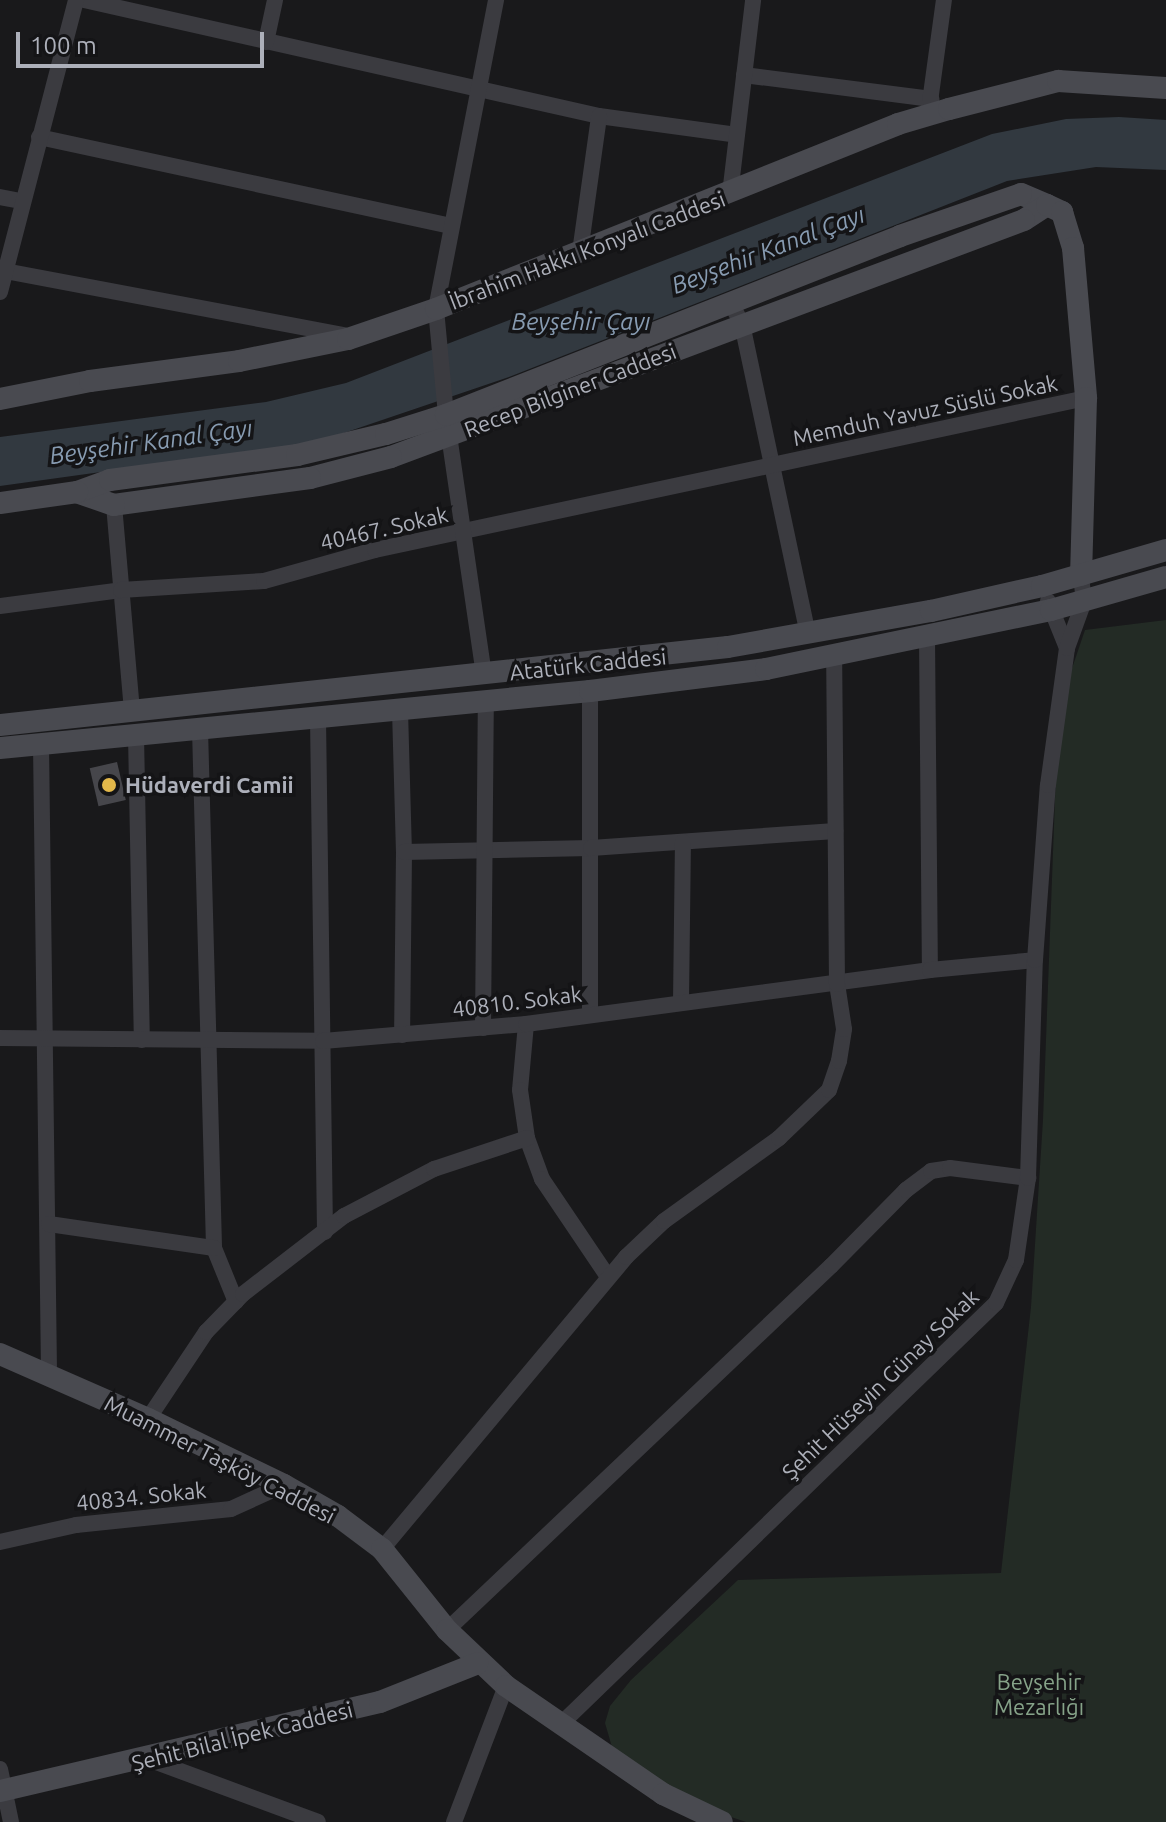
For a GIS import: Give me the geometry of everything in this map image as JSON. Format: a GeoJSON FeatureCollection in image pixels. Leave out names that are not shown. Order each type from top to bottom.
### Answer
{"type":"FeatureCollection","features":[{"type":"Feature","properties":{"kind":"street"},"geometry":{"type":"LineString","coordinates":[[0,292],[21,201],[76,0]]}},
{"type":"Feature","properties":{"kind":"street"},"geometry":{"type":"LineString","coordinates":[[84,0],[599,116],[737,135]]}},
{"type":"Feature","properties":{"kind":"street"},"geometry":{"type":"LineString","coordinates":[[266,42],[275,0]]}},
{"type":"Feature","properties":{"kind":"street"},"geometry":{"type":"LineString","coordinates":[[484,675],[447,425],[436,309],[496,0]]}},
{"type":"Feature","properties":{"kind":"street"},"geometry":{"type":"LineString","coordinates":[[730,194],[753,0]]}},
{"type":"Feature","properties":{"kind":"street"},"geometry":{"type":"LineString","coordinates":[[744,75],[930,107],[944,0]]}},
{"type":"Feature","properties":{"kind":"street","name":"İbrahim Hakkı Konyalı Caddesi"},"geometry":{"type":"LineString","coordinates":[[0,399],[90,381],[239,361],[355,337],[436,309],[730,194],[898,124],[930,107],[1058,81],[1166,88]]}},
{"type":"Feature","properties":{"kind":"street"},"geometry":{"type":"LineString","coordinates":[[580,252],[599,116]]}},
{"type":"Feature","properties":{"kind":"street"},"geometry":{"type":"LineString","coordinates":[[39,137],[451,226]]}},
{"type":"Feature","properties":{"kind":"street","name":"Recep Bilginer Caddesi"},"geometry":{"type":"LineString","coordinates":[[77,492],[114,505],[325,475],[391,457],[447,425],[730,302],[1021,194],[1047,205]]}},
{"type":"Feature","properties":{"kind":"street"},"geometry":{"type":"LineString","coordinates":[[0,197],[21,201]]}},
{"type":"Feature","properties":{"kind":"street"},"geometry":{"type":"LineString","coordinates":[[1047,205],[1062,212],[1073,248],[1086,398],[1081,575],[1084,601]]}},
{"type":"Feature","properties":{"kind":"street","name":"Recep Bilginer Caddesi"},"geometry":{"type":"LineString","coordinates":[[0,503],[77,492],[110,480],[297,455],[386,434],[447,425],[742,324],[1024,220],[1047,205]]}},
{"type":"Feature","properties":{"kind":"street"},"geometry":{"type":"LineString","coordinates":[[5,271],[355,337]]}},
{"type":"Feature","properties":{"kind":"street"},"geometry":{"type":"LineString","coordinates":[[730,302],[742,324],[808,634]]}},
{"type":"Feature","properties":{"kind":"street","name":"Memduh Yavuz Süslü Sokak"},"geometry":{"type":"LineString","coordinates":[[774,465],[1086,398]]}},
{"type":"Feature","properties":{"kind":"street","name":"40467. Sokak"},"geometry":{"type":"LineString","coordinates":[[0,606],[121,590],[264,581],[375,550],[774,465]]}},
{"type":"Feature","properties":{"kind":"street"},"geometry":{"type":"LineString","coordinates":[[114,505],[132,711]]}},
{"type":"Feature","properties":{"kind":"street","name":"Atatürk Caddesi"},"geometry":{"type":"LineString","coordinates":[[0,725],[664,657],[808,634],[1042,586],[1166,550]]}},
{"type":"Feature","properties":{"kind":"street","name":"Atatürk Caddesi"},"geometry":{"type":"LineString","coordinates":[[0,748],[590,691],[834,658],[1051,610],[1166,577]]}},
{"type":"Feature","properties":{"kind":"street"},"geometry":{"type":"LineString","coordinates":[[1042,586],[1067,648]]}},
{"type":"Feature","properties":{"kind":"street","name":"Şehit Hüseyin Günay Sokak"},"geometry":{"type":"LineString","coordinates":[[561,1724],[996,1303],[1016,1260],[1028,1178],[1035,960],[1048,785],[1067,648],[1084,601]]}},
{"type":"Feature","properties":{"kind":"street"},"geometry":{"type":"LineString","coordinates":[[927,637],[930,970]]}},
{"type":"Feature","properties":{"kind":"street"},"geometry":{"type":"LineString","coordinates":[[382,1549],[608,1277],[664,1221],[779,1138],[829,1090],[839,1061],[844,1029],[837,984],[834,658]]}},
{"type":"Feature","properties":{"kind":"street"},"geometry":{"type":"LineString","coordinates":[[590,691],[590,1015]]}},
{"type":"Feature","properties":{"kind":"street"},"geometry":{"type":"LineString","coordinates":[[483,1028],[486,701]]}},
{"type":"Feature","properties":{"kind":"street"},"geometry":{"type":"LineString","coordinates":[[400,710],[404,852],[402,1035]]}},
{"type":"Feature","properties":{"kind":"street"},"geometry":{"type":"LineString","coordinates":[[318,718],[325,1232]]}},
{"type":"Feature","properties":{"kind":"street"},"geometry":{"type":"LineString","coordinates":[[200,729],[214,1248],[236,1302]]}},
{"type":"Feature","properties":{"kind":"street"},"geometry":{"type":"LineString","coordinates":[[136,735],[142,1040]]}},
{"type":"Feature","properties":{"kind":"street"},"geometry":{"type":"LineString","coordinates":[[41,744],[49,1376]]}},
{"type":"Feature","properties":{"kind":"street"},"geometry":{"type":"LineString","coordinates":[[404,852],[591,848],[835,831]]}},
{"type":"Feature","properties":{"kind":"street"},"geometry":{"type":"LineString","coordinates":[[681,1002],[683,842]]}},
{"type":"Feature","properties":{"kind":"street","name":"40810. Sokak"},"geometry":{"type":"LineString","coordinates":[[0,1038],[323,1041],[526,1024],[930,970],[1035,960]]}},
{"type":"Feature","properties":{"kind":"street"},"geometry":{"type":"LineString","coordinates":[[526,1024],[520,1090],[527,1138],[542,1179],[608,1277]]}},
{"type":"Feature","properties":{"kind":"street"},"geometry":{"type":"LineString","coordinates":[[148,1419],[206,1332],[236,1302],[344,1216],[434,1169],[527,1138]]}},
{"type":"Feature","properties":{"kind":"street"},"geometry":{"type":"LineString","coordinates":[[447,1630],[831,1266],[906,1190],[931,1171],[971,1169],[1028,1178]]}},
{"type":"Feature","properties":{"kind":"street"},"geometry":{"type":"LineString","coordinates":[[49,1224],[214,1248]]}},
{"type":"Feature","properties":{"kind":"street","name":"Muammer Taşköy Caddesi"},"geometry":{"type":"LineString","coordinates":[[0,1354],[148,1419],[284,1485],[338,1516],[382,1549],[447,1630],[478,1663],[506,1686],[689,1815],[722,1822]]}},
{"type":"Feature","properties":{"kind":"street","name":"40834. Sokak"},"geometry":{"type":"LineString","coordinates":[[0,1542],[76,1525],[231,1509],[284,1485]]}},
{"type":"Feature","properties":{"kind":"street","name":"Şehit Bilal İpek Caddesi"},"geometry":{"type":"LineString","coordinates":[[2,1783],[148,1759],[380,1702],[478,1663]]}},
{"type":"Feature","properties":{"kind":"street"},"geometry":{"type":"LineString","coordinates":[[454,1822],[506,1686]]}},
{"type":"Feature","properties":{"kind":"street"},"geometry":{"type":"LineString","coordinates":[[148,1759],[318,1822]]}},
{"type":"Feature","properties":{"kind":"street"},"geometry":{"type":"LineString","coordinates":[[2,1783],[11,1822]]}},
{"type":"Feature","properties":{"kind":"green space","name":"Beyşehir Mezarlığı"},"geometry":{"type":"Polygon","coordinates":[[[1166,620],[1166,1822],[746,1822],[725,1815],[669,1788],[612,1747],[605,1723],[610,1706],[631,1680],[738,1580],[1001,1573],[1031,1307],[1043,1120],[1056,772],[1066,686],[1085,630],[1166,620]]]}},
{"type":"Feature","properties":{"kind":"water","name":"Beyşehir Çayı"},"geometry":{"type":"Polygon","coordinates":[[[1119,117],[1166,120],[1166,170],[1096,167],[1007,181],[509,377],[335,436],[302,444],[0,486],[0,437],[266,402],[346,383],[992,134],[1066,119],[1119,117]]]}},
{"type":"Feature","properties":{"kind":"building","name":"Hüdaverdi Camii"},"geometry":{"type":"Polygon","coordinates":[[[117,762],[126,800],[98,806],[90,768],[117,762]]]}},
{"type":"Feature","properties":{"kind":"place","name":"Hüdaverdi Camii"},"geometry":{"type":"Point","coordinates":[109,785]}},
{"type":"Feature","properties":{"kind":"water label","name":"Beyşehir Kanal Çayı"},"geometry":{"type":"Point","coordinates":[768,250]}},
{"type":"Feature","properties":{"kind":"water label","name":"Beyşehir Kanal Çayı"},"geometry":{"type":"Point","coordinates":[151,442]}}]}
